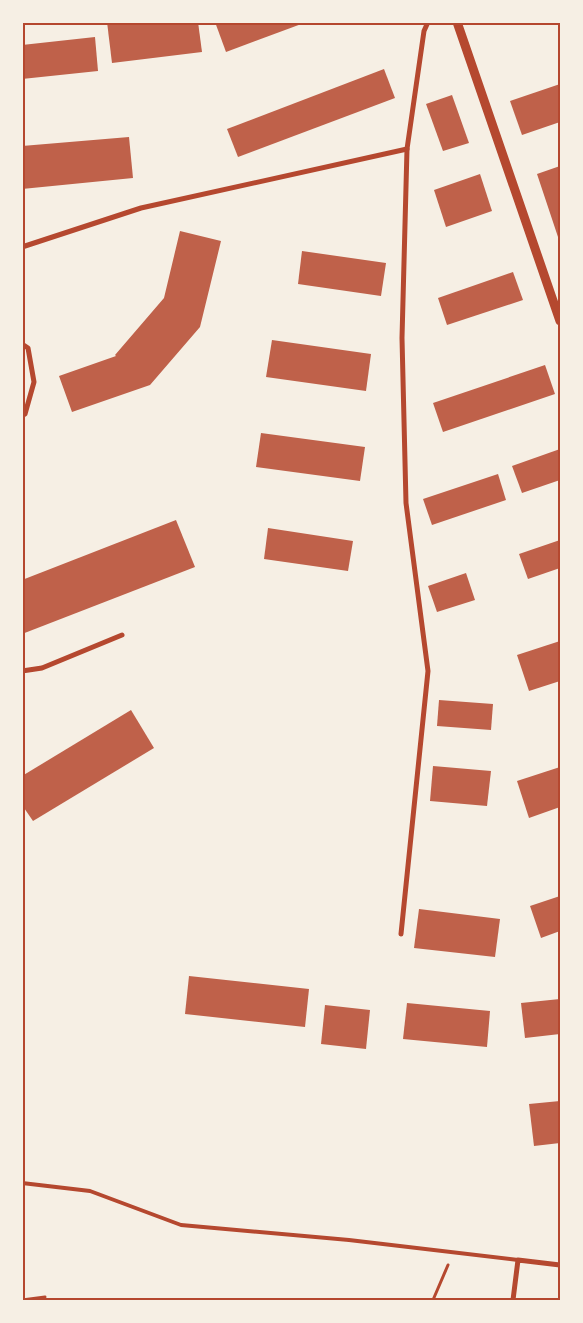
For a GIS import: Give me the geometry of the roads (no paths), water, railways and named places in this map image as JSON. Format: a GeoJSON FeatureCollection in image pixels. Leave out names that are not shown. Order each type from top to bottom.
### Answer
{"type":"FeatureCollection","features":[{"type":"Feature","properties":{"kind":"street"},"geometry":{"type":"LineString","coordinates":[[401,934],[428,671],[406,503],[402,338],[407,149],[424,31],[428,22]]}},
{"type":"Feature","properties":{"kind":"street"},"geometry":{"type":"LineString","coordinates":[[457,22],[560,321]]}},
{"type":"Feature","properties":{"kind":"street"},"geometry":{"type":"LineString","coordinates":[[22,246],[141,208],[407,149]]}},
{"type":"Feature","properties":{"kind":"street"},"geometry":{"type":"LineString","coordinates":[[22,344],[28,348],[34,382],[25,414],[22,416]]}},
{"type":"Feature","properties":{"kind":"street"},"geometry":{"type":"LineString","coordinates":[[22,671],[42,668],[122,636]]}},
{"type":"Feature","properties":{"kind":"street"},"geometry":{"type":"LineString","coordinates":[[514,1300],[518,1260],[560,1266]]}},
{"type":"Feature","properties":{"kind":"lane"},"geometry":{"type":"LineString","coordinates":[[22,1183],[90,1191],[181,1225],[348,1240],[518,1260]]}}]}
